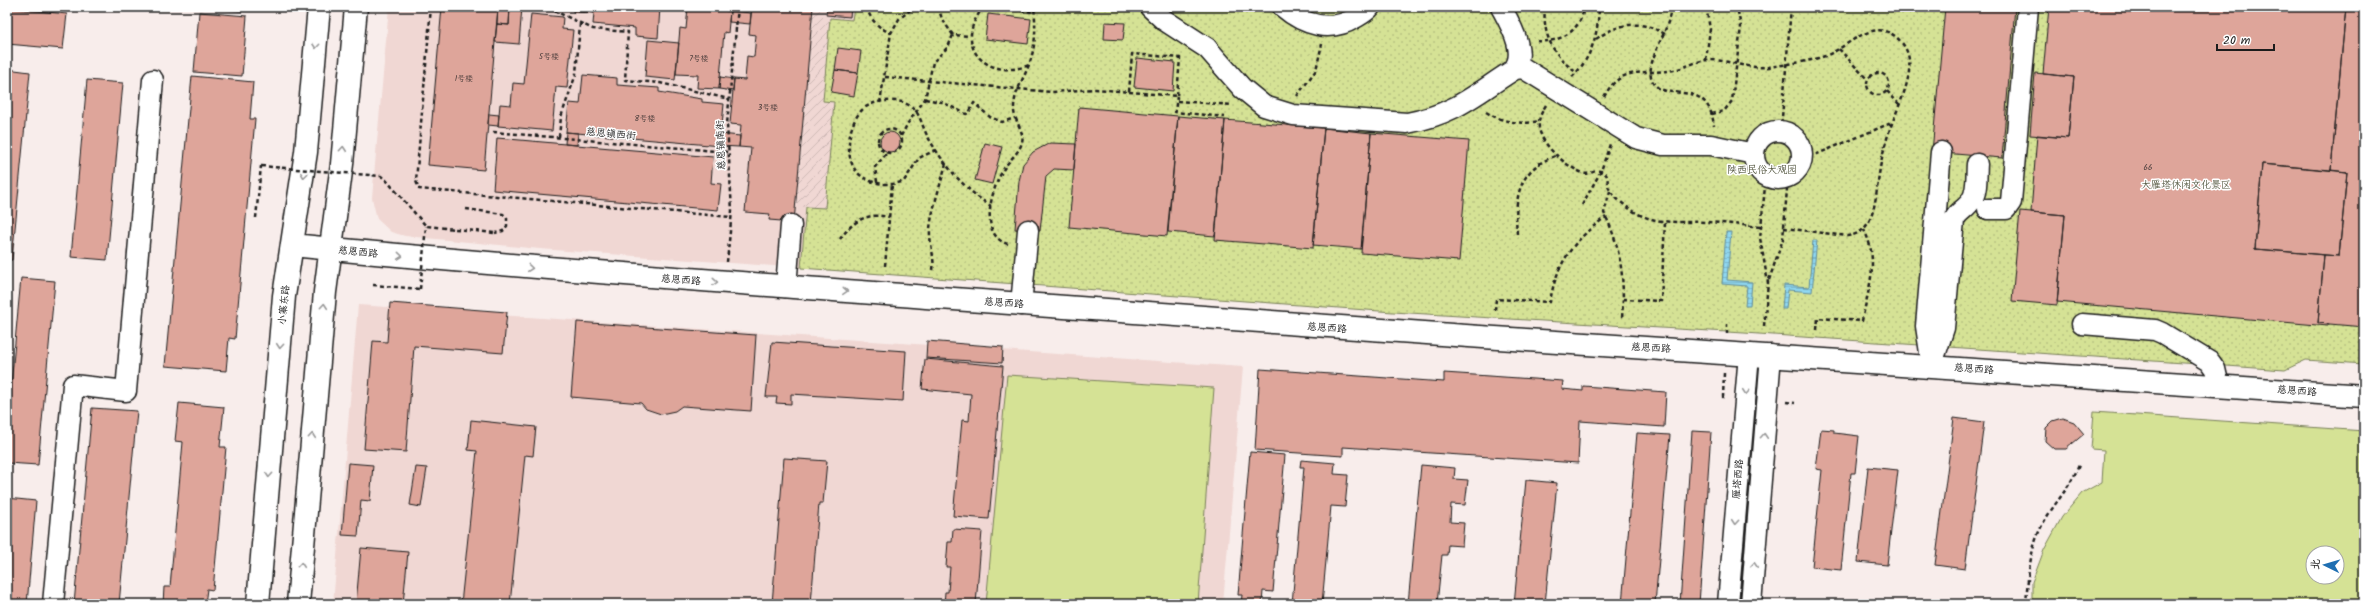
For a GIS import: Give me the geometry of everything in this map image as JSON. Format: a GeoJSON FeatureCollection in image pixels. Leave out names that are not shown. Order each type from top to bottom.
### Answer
{"type":"FeatureCollection","features":[{"type":"Feature","properties":{"kind":"main road","name":"小寨东路"},"geometry":{"type":"LineString","coordinates":[[258,604],[284,296],[306,152],[319,7]]}},
{"type":"Feature","properties":{"kind":"main road"},"geometry":{"type":"LineString","coordinates":[[298,604],[331,249],[342,164],[356,7]]}},
{"type":"Feature","properties":{"kind":"main road","name":"慈恩西路"},"geometry":{"type":"LineString","coordinates":[[292,245],[454,262],[1409,334],[1771,355],[2364,396]]}},
{"type":"Feature","properties":{"kind":"street"},"geometry":{"type":"LineString","coordinates":[[1150,7],[1164,20],[1207,48],[1249,96],[1264,106],[1289,114],[1407,123],[1439,116],[1471,100],[1518,58]]}},
{"type":"Feature","properties":{"kind":"street"},"geometry":{"type":"LineString","coordinates":[[1283,7],[1295,17],[1308,24],[1323,27],[1347,23],[1370,7]]}},
{"type":"Feature","properties":{"kind":"street"},"geometry":{"type":"LineString","coordinates":[[1501,7],[1518,58],[1559,90],[1616,127],[1636,138],[1655,144],[1714,145],[1754,154]]}},
{"type":"Feature","properties":{"kind":"street"},"geometry":{"type":"LineString","coordinates":[[1964,207],[1994,203],[2006,210],[2011,202],[2028,7]]}},
{"type":"Feature","properties":{"kind":"street"},"geometry":{"type":"LineString","coordinates":[[53,604],[73,386],[126,391],[153,80]]}},
{"type":"Feature","properties":{"kind":"street"},"geometry":{"type":"LineString","coordinates":[[1781,130],[1789,133],[1797,139],[1801,147],[1802,157],[1800,166],[1788,177],[1776,179],[1766,176],[1757,166],[1754,154],[1756,143],[1762,136],[1770,131],[1781,130]]}},
{"type":"Feature","properties":{"kind":"street"},"geometry":{"type":"LineString","coordinates":[[1941,152],[1926,326],[1932,366],[1944,328],[1954,220],[1958,212],[1971,202],[1974,194],[1977,164]]}},
{"type":"Feature","properties":{"kind":"street"},"geometry":{"type":"LineString","coordinates":[[786,287],[791,225]]}},
{"type":"Feature","properties":{"kind":"street"},"geometry":{"type":"LineString","coordinates":[[1021,304],[1027,238]]}},
{"type":"Feature","properties":{"kind":"street"},"geometry":{"type":"LineString","coordinates":[[2082,324],[2155,330],[2162,333],[2210,362],[2215,369],[2219,386]]}},
{"type":"Feature","properties":{"kind":"street","name":"雁塔西路"},"geometry":{"type":"LineString","coordinates":[[1728,604],[1749,354]]}},
{"type":"Feature","properties":{"kind":"street"},"geometry":{"type":"LineString","coordinates":[[1751,604],[1771,355]]}},
{"type":"Feature","properties":{"kind":"path"},"geometry":{"type":"LineString","coordinates":[[431,7],[416,181],[419,189],[731,217]]}},
{"type":"Feature","properties":{"kind":"path"},"geometry":{"type":"LineString","coordinates":[[526,7],[558,11],[593,29],[628,32],[624,80],[660,83],[729,99]]}},
{"type":"Feature","properties":{"kind":"path","name":"慈恩镇南街"},"geometry":{"type":"LineString","coordinates":[[725,283],[732,191],[728,152],[729,99],[738,7]]}},
{"type":"Feature","properties":{"kind":"path"},"geometry":{"type":"LineString","coordinates":[[866,7],[875,23],[882,29],[891,33]]}},
{"type":"Feature","properties":{"kind":"path"},"geometry":{"type":"LineString","coordinates":[[880,102],[891,33],[899,19],[914,7]]}},
{"type":"Feature","properties":{"kind":"path"},"geometry":{"type":"LineString","coordinates":[[938,7],[942,19],[953,35]]}},
{"type":"Feature","properties":{"kind":"path"},"geometry":{"type":"LineString","coordinates":[[1028,65],[1007,70],[991,66],[977,56],[973,50],[970,36],[975,18],[985,7],[1035,12]]}},
{"type":"Feature","properties":{"kind":"path"},"geometry":{"type":"LineString","coordinates":[[1027,238],[1002,242],[994,236],[990,227],[989,214],[1001,174],[1022,144],[1022,134],[1015,118],[1014,105],[1028,65],[1034,41],[1034,7]]}},
{"type":"Feature","properties":{"kind":"path"},"geometry":{"type":"LineString","coordinates":[[1545,7],[1545,25],[1549,41],[1558,57],[1577,73]]}},
{"type":"Feature","properties":{"kind":"path"},"geometry":{"type":"LineString","coordinates":[[1561,7],[1568,9],[1579,7]]}},
{"type":"Feature","properties":{"kind":"path"},"geometry":{"type":"LineString","coordinates":[[1518,58],[1533,41],[1549,41],[1563,37],[1575,29],[1583,18],[1584,7]]}},
{"type":"Feature","properties":{"kind":"path"},"geometry":{"type":"LineString","coordinates":[[1599,7],[1595,40],[1590,54],[1577,73],[1548,101],[1539,121],[1542,138],[1558,155],[1582,173],[1601,171]]}},
{"type":"Feature","properties":{"kind":"path"},"geometry":{"type":"LineString","coordinates":[[1670,7],[1671,18],[1657,50],[1651,71],[1652,80],[1658,88],[1701,98],[1712,114],[1715,132],[1714,145]]}},
{"type":"Feature","properties":{"kind":"path"},"geometry":{"type":"LineString","coordinates":[[1706,7],[1710,29],[1706,60]]}},
{"type":"Feature","properties":{"kind":"path"},"geometry":{"type":"LineString","coordinates":[[1712,114],[1724,111],[1732,101],[1735,65],[1741,27],[1737,7]]}},
{"type":"Feature","properties":{"kind":"path"},"geometry":{"type":"LineString","coordinates":[[1781,130],[1791,7]]}},
{"type":"Feature","properties":{"kind":"path"},"geometry":{"type":"LineString","coordinates":[[559,138],[561,117],[576,74],[580,24]]}},
{"type":"Feature","properties":{"kind":"path"},"geometry":{"type":"LineString","coordinates":[[1595,40],[1616,27],[1628,24],[1647,25],[1665,34]]}},
{"type":"Feature","properties":{"kind":"path"},"geometry":{"type":"LineString","coordinates":[[1289,114],[1295,99],[1316,70],[1322,50],[1323,27]]}},
{"type":"Feature","properties":{"kind":"path"},"geometry":{"type":"LineString","coordinates":[[1597,114],[1606,93],[1620,77],[1633,72],[1677,69],[1706,60],[1718,60],[1735,65],[1753,67],[1786,64],[1817,58],[1839,49],[1871,31],[1885,31],[1897,38],[1906,48],[1909,60],[1908,75],[1892,123],[1880,167],[1874,209],[1864,230],[1857,234],[1847,236],[1784,228]]}},
{"type":"Feature","properties":{"kind":"path"},"geometry":{"type":"LineString","coordinates":[[953,35],[970,36]]}},
{"type":"Feature","properties":{"kind":"path"},"geometry":{"type":"LineString","coordinates":[[902,136],[891,129],[880,134],[878,146],[887,153],[891,154],[899,150],[903,142],[902,136],[925,99],[933,62],[948,47],[953,35]]}},
{"type":"Feature","properties":{"kind":"path"},"geometry":{"type":"LineString","coordinates":[[1839,49],[1867,79],[1867,88],[1872,95],[1881,96],[1887,91],[1889,81],[1883,74],[1874,74],[1867,79]]}},
{"type":"Feature","properties":{"kind":"path"},"geometry":{"type":"LineString","coordinates":[[1129,92],[1132,54],[1180,58],[1176,112],[1226,117]]}},
{"type":"Feature","properties":{"kind":"path"},"geometry":{"type":"LineString","coordinates":[[885,77],[1051,92],[1095,89],[1177,96]]}},
{"type":"Feature","properties":{"kind":"path"},"geometry":{"type":"LineString","coordinates":[[1887,91],[1899,104]]}},
{"type":"Feature","properties":{"kind":"path"},"geometry":{"type":"LineString","coordinates":[[1176,101],[1233,105],[1249,96]]}},
{"type":"Feature","properties":{"kind":"path"},"geometry":{"type":"LineString","coordinates":[[925,99],[942,102],[966,114],[969,114],[974,103],[990,117],[1002,122],[1015,118]]}},
{"type":"Feature","properties":{"kind":"path"},"geometry":{"type":"LineString","coordinates":[[1471,100],[1492,116],[1504,121],[1523,123],[1539,121]]}},
{"type":"Feature","properties":{"kind":"path"},"geometry":{"type":"LineString","coordinates":[[936,150],[919,158],[904,181],[892,184],[877,182],[861,176],[854,169],[850,146],[852,130],[858,116],[867,107],[880,102],[901,102],[908,104],[916,112],[936,150],[946,163],[971,193],[991,206]]}},
{"type":"Feature","properties":{"kind":"path"},"geometry":{"type":"LineString","coordinates":[[1802,157],[1815,155],[1892,123]]}},
{"type":"Feature","properties":{"kind":"path"},"geometry":{"type":"LineString","coordinates":[[1582,205],[1601,171],[1616,127]]}},
{"type":"Feature","properties":{"kind":"path","name":"慈恩镇西街"},"geometry":{"type":"LineString","coordinates":[[492,132],[728,152]]}},
{"type":"Feature","properties":{"kind":"path"},"geometry":{"type":"LineString","coordinates":[[877,182],[875,167],[887,153]]}},
{"type":"Feature","properties":{"kind":"path"},"geometry":{"type":"LineString","coordinates":[[1517,234],[1517,198],[1522,182],[1538,164],[1558,155]]}},
{"type":"Feature","properties":{"kind":"path"},"geometry":{"type":"LineString","coordinates":[[933,270],[934,259],[930,241],[930,228],[946,163]]}},
{"type":"Feature","properties":{"kind":"path"},"geometry":{"type":"LineString","coordinates":[[256,218],[261,166],[380,176],[387,181],[426,226],[495,233],[503,231],[507,226],[507,218],[503,214],[466,209]]}},
{"type":"Feature","properties":{"kind":"path"},"geometry":{"type":"LineString","coordinates":[[1601,171],[1608,178],[1610,191],[1604,210],[1620,256],[1623,299],[1622,318]]}},
{"type":"Feature","properties":{"kind":"path"},"geometry":{"type":"LineString","coordinates":[[1766,176],[1761,226],[1761,248],[1768,284]]}},
{"type":"Feature","properties":{"kind":"path"},"geometry":{"type":"LineString","coordinates":[[1764,326],[1768,284],[1780,250],[1784,228],[1788,177]]}},
{"type":"Feature","properties":{"kind":"path"},"geometry":{"type":"LineString","coordinates":[[885,266],[892,184]]}},
{"type":"Feature","properties":{"kind":"path"},"geometry":{"type":"LineString","coordinates":[[1610,191],[1623,204],[1639,215],[1666,222],[1706,222],[1761,226]]}},
{"type":"Feature","properties":{"kind":"path"},"geometry":{"type":"LineString","coordinates":[[840,239],[853,224],[861,218],[875,215],[889,217]]}},
{"type":"Feature","properties":{"kind":"path"},"geometry":{"type":"LineString","coordinates":[[1495,310],[1496,299],[1550,302],[1556,274],[1567,253],[1584,234],[1606,217]]}},
{"type":"Feature","properties":{"kind":"path"},"geometry":{"type":"LineString","coordinates":[[1623,299],[1661,301],[1666,222]]}},
{"type":"Feature","properties":{"kind":"path"},"geometry":{"type":"LineString","coordinates":[[373,285],[420,289],[426,226]]}},
{"type":"Feature","properties":{"kind":"path"},"geometry":{"type":"LineString","coordinates":[[1817,330],[1818,318],[1862,321],[1873,259],[1871,245],[1864,230]]}},
{"type":"Feature","properties":{"kind":"path"},"geometry":{"type":"LineString","coordinates":[[2026,604],[2029,565],[2033,549],[2044,521],[2073,481],[2079,465]]}},
{"type":"Feature","properties":{"kind":"shaded area"},"geometry":{"type":"Polygon","coordinates":[[[389,7],[854,7],[853,20],[830,19],[823,101],[806,207],[801,268],[540,249],[405,236],[391,232],[377,219],[372,198],[389,7]]]}},
{"type":"Feature","properties":{"kind":"shaded area"},"geometry":{"type":"Polygon","coordinates":[[[813,7],[827,7],[826,15],[849,17],[851,7],[854,7],[853,20],[830,19],[823,100],[834,102],[825,208],[795,206],[813,7]]]}},
{"type":"Feature","properties":{"kind":"shaded area"},"geometry":{"type":"Polygon","coordinates":[[[358,305],[1243,367],[1223,604],[333,604],[358,305]]]}},
{"type":"Feature","properties":{"kind":"green space","name":"大雁塔休闲文化景区"},"geometry":{"type":"Polygon","coordinates":[[[854,7],[2364,7],[2364,364],[2306,360],[2285,370],[1744,333],[1393,312],[801,268],[806,207],[825,208],[834,102],[823,101],[830,18],[852,20],[854,7]]]}},
{"type":"Feature","properties":{"kind":"green space"},"geometry":{"type":"Polygon","coordinates":[[[1007,375],[1214,388],[1198,604],[986,604],[1007,375]]]}},
{"type":"Feature","properties":{"kind":"green space"},"geometry":{"type":"Polygon","coordinates":[[[2094,412],[2364,431],[2364,604],[2032,604],[2032,582],[2044,550],[2062,517],[2082,493],[2102,482],[2104,450],[2091,449],[2094,412]]]}},
{"type":"Feature","properties":{"kind":"water"},"geometry":{"type":"Polygon","coordinates":[[[1726,232],[1731,232],[1727,280],[1752,282],[1750,306],[1745,306],[1747,286],[1722,284],[1726,232]]]}},
{"type":"Feature","properties":{"kind":"water"},"geometry":{"type":"Polygon","coordinates":[[[1813,240],[1817,240],[1812,292],[1788,290],[1786,309],[1782,309],[1784,285],[1809,287],[1813,240]]]}},
{"type":"Feature","properties":{"kind":"building"},"geometry":{"type":"Polygon","coordinates":[[[199,7],[242,7],[242,11],[199,7]]]}},
{"type":"Feature","properties":{"kind":"building"},"geometry":{"type":"Polygon","coordinates":[[[442,7],[498,7],[484,170],[428,165],[442,7]]]}},
{"type":"Feature","properties":{"kind":"building"},"geometry":{"type":"Polygon","coordinates":[[[498,7],[510,7],[509,25],[497,24],[498,7]]]}},
{"type":"Feature","properties":{"kind":"building"},"geometry":{"type":"Polygon","coordinates":[[[510,7],[522,7],[519,44],[495,42],[497,24],[509,25],[510,7]]]}},
{"type":"Feature","properties":{"kind":"building"},"geometry":{"type":"Polygon","coordinates":[[[574,7],[660,7],[658,38],[635,36],[635,28],[593,24],[594,13],[573,12],[574,7]]]}},
{"type":"Feature","properties":{"kind":"building"},"geometry":{"type":"Polygon","coordinates":[[[688,7],[726,7],[726,11],[730,11],[728,33],[724,32],[719,89],[697,88],[698,75],[676,74],[680,28],[686,29],[688,7]]]}},
{"type":"Feature","properties":{"kind":"building"},"geometry":{"type":"Polygon","coordinates":[[[752,7],[813,7],[794,222],[769,220],[770,214],[745,212],[751,148],[739,147],[741,125],[730,124],[734,79],[745,80],[747,56],[754,57],[756,35],[749,34],[752,7]]]}},
{"type":"Feature","properties":{"kind":"building"},"geometry":{"type":"Polygon","coordinates":[[[827,7],[851,7],[850,17],[826,15],[827,7]]]}},
{"type":"Feature","properties":{"kind":"building"},"geometry":{"type":"Polygon","coordinates":[[[1945,7],[2015,7],[2002,158],[1932,152],[1945,7]]]}},
{"type":"Feature","properties":{"kind":"building"},"geometry":{"type":"Polygon","coordinates":[[[2049,7],[2346,7],[2331,170],[2262,164],[2255,249],[2324,255],[2318,323],[2329,324],[2328,326],[2057,302],[2065,215],[2031,212],[2037,135],[2068,138],[2074,77],[2043,74],[2049,7]]]}},
{"type":"Feature","properties":{"kind":"building"},"geometry":{"type":"Polygon","coordinates":[[[2346,7],[2364,7],[2364,327],[2318,323],[2324,255],[2339,256],[2347,172],[2331,170],[2346,7]]]}},
{"type":"Feature","properties":{"kind":"building"},"geometry":{"type":"Polygon","coordinates":[[[7,8],[67,14],[63,49],[7,44],[7,8]]]}},
{"type":"Feature","properties":{"kind":"building"},"geometry":{"type":"Polygon","coordinates":[[[730,11],[751,13],[750,24],[729,22],[730,11]]]}},
{"type":"Feature","properties":{"kind":"building"},"geometry":{"type":"Polygon","coordinates":[[[199,12],[247,16],[242,76],[194,72],[199,12]]]}},
{"type":"Feature","properties":{"kind":"building"},"geometry":{"type":"Polygon","coordinates":[[[531,14],[563,17],[562,29],[573,30],[567,88],[556,87],[552,131],[498,126],[500,104],[511,105],[513,83],[524,84],[531,14]]]}},
{"type":"Feature","properties":{"kind":"building"},"geometry":{"type":"Polygon","coordinates":[[[988,14],[1031,19],[1028,44],[985,39],[988,14]]]}},
{"type":"Feature","properties":{"kind":"building"},"geometry":{"type":"Polygon","coordinates":[[[1105,22],[1125,23],[1123,40],[1104,39],[1105,22]]]}},
{"type":"Feature","properties":{"kind":"building"},"geometry":{"type":"Polygon","coordinates":[[[648,40],[679,43],[675,80],[645,77],[648,40]]]}},
{"type":"Feature","properties":{"kind":"building"},"geometry":{"type":"Polygon","coordinates":[[[838,48],[861,51],[858,73],[835,70],[838,48]]]}},
{"type":"Feature","properties":{"kind":"building"},"geometry":{"type":"Polygon","coordinates":[[[1137,58],[1175,62],[1173,91],[1134,87],[1137,58]]]}},
{"type":"Feature","properties":{"kind":"building"},"geometry":{"type":"Polygon","coordinates":[[[7,69],[30,72],[12,260],[7,260],[7,69]]]}},
{"type":"Feature","properties":{"kind":"building"},"geometry":{"type":"Polygon","coordinates":[[[835,70],[858,73],[854,96],[831,92],[835,70]]]}},
{"type":"Feature","properties":{"kind":"building"},"geometry":{"type":"Polygon","coordinates":[[[2035,73],[2074,77],[2068,138],[2030,135],[2035,73]]]}},
{"type":"Feature","properties":{"kind":"building"},"geometry":{"type":"Polygon","coordinates":[[[583,75],[617,78],[617,85],[659,88],[659,92],[702,99],[702,102],[724,104],[720,146],[566,132],[569,103],[580,104],[583,75]]]}},
{"type":"Feature","properties":{"kind":"building"},"geometry":{"type":"Polygon","coordinates":[[[192,76],[253,82],[250,119],[255,119],[235,339],[229,338],[226,371],[165,366],[192,76]]]}},
{"type":"Feature","properties":{"kind":"building"},"geometry":{"type":"Polygon","coordinates":[[[720,77],[734,79],[733,91],[719,89],[720,77]]]}},
{"type":"Feature","properties":{"kind":"building"},"geometry":{"type":"Polygon","coordinates":[[[87,80],[123,83],[107,260],[71,257],[87,80]]]}},
{"type":"Feature","properties":{"kind":"building"},"geometry":{"type":"Polygon","coordinates":[[[1079,107],[1178,116],[1167,236],[1069,227],[1079,107]]]}},
{"type":"Feature","properties":{"kind":"building"},"geometry":{"type":"Polygon","coordinates":[[[489,114],[499,115],[498,126],[488,125],[489,114]]]}},
{"type":"Feature","properties":{"kind":"building"},"geometry":{"type":"Polygon","coordinates":[[[1178,116],[1225,120],[1215,236],[1168,232],[1178,116]]]}},
{"type":"Feature","properties":{"kind":"building"},"geometry":{"type":"Polygon","coordinates":[[[1225,120],[1324,128],[1313,248],[1215,240],[1225,120]]]}},
{"type":"Feature","properties":{"kind":"building"},"geometry":{"type":"Polygon","coordinates":[[[1324,128],[1371,133],[1361,249],[1313,245],[1324,128]]]}},
{"type":"Feature","properties":{"kind":"building"},"geometry":{"type":"Polygon","coordinates":[[[566,132],[578,133],[577,145],[565,144],[566,132]]]}},
{"type":"Feature","properties":{"kind":"building"},"geometry":{"type":"Polygon","coordinates":[[[890,132],[897,135],[900,142],[897,149],[890,152],[883,149],[880,142],[883,135],[890,132]]]}},
{"type":"Feature","properties":{"kind":"building"},"geometry":{"type":"Polygon","coordinates":[[[1371,133],[1469,141],[1459,261],[1361,253],[1371,133]]]}},
{"type":"Feature","properties":{"kind":"building"},"geometry":{"type":"Polygon","coordinates":[[[721,134],[740,136],[739,147],[720,146],[721,134]]]}},
{"type":"Feature","properties":{"kind":"building"},"geometry":{"type":"Polygon","coordinates":[[[497,138],[713,157],[711,183],[721,184],[718,210],[493,190],[497,138]]]}},
{"type":"Feature","properties":{"kind":"building"},"geometry":{"type":"Polygon","coordinates":[[[985,143],[1002,147],[992,184],[975,180],[985,143]]]}},
{"type":"Feature","properties":{"kind":"building"},"geometry":{"type":"Polygon","coordinates":[[[1050,143],[1076,144],[1074,170],[1054,169],[1046,176],[1040,231],[1015,229],[1019,181],[1023,164],[1033,152],[1050,143]]]}},
{"type":"Feature","properties":{"kind":"building"},"geometry":{"type":"Polygon","coordinates":[[[2262,164],[2347,172],[2339,256],[2255,249],[2262,164]]]}},
{"type":"Feature","properties":{"kind":"building"},"geometry":{"type":"Polygon","coordinates":[[[2020,211],[2065,215],[2057,305],[2012,301],[2020,211]]]}},
{"type":"Feature","properties":{"kind":"building"},"geometry":{"type":"Polygon","coordinates":[[[21,278],[55,281],[38,465],[7,463],[7,428],[21,278]]]}},
{"type":"Feature","properties":{"kind":"building"},"geometry":{"type":"Polygon","coordinates":[[[390,303],[507,312],[503,353],[414,346],[406,452],[364,449],[373,341],[387,342],[390,303]]]}},
{"type":"Feature","properties":{"kind":"building"},"geometry":{"type":"Polygon","coordinates":[[[577,322],[756,335],[751,411],[682,406],[675,411],[661,414],[646,409],[641,403],[571,397],[577,322]]]}},
{"type":"Feature","properties":{"kind":"building"},"geometry":{"type":"Polygon","coordinates":[[[927,341],[1003,347],[1002,363],[926,358],[927,341]]]}},
{"type":"Feature","properties":{"kind":"building"},"geometry":{"type":"Polygon","coordinates":[[[772,342],[906,351],[903,401],[791,394],[791,404],[776,403],[777,397],[766,397],[772,342]]]}},
{"type":"Feature","properties":{"kind":"building"},"geometry":{"type":"Polygon","coordinates":[[[925,359],[1003,366],[989,519],[953,516],[962,420],[969,421],[971,394],[922,389],[925,359]]]}},
{"type":"Feature","properties":{"kind":"building"},"geometry":{"type":"Polygon","coordinates":[[[1260,369],[1444,382],[1444,373],[1563,381],[1562,389],[1583,391],[1583,386],[1666,392],[1664,427],[1580,421],[1578,463],[1343,447],[1343,456],[1255,450],[1260,369]]]}},
{"type":"Feature","properties":{"kind":"building"},"geometry":{"type":"Polygon","coordinates":[[[179,403],[224,407],[220,447],[226,447],[213,590],[207,589],[205,604],[163,604],[164,587],[170,587],[183,442],[175,441],[179,403]]]}},
{"type":"Feature","properties":{"kind":"building"},"geometry":{"type":"Polygon","coordinates":[[[92,408],[137,411],[119,604],[74,604],[92,408]]]}},
{"type":"Feature","properties":{"kind":"building"},"geometry":{"type":"Polygon","coordinates":[[[1954,418],[1984,422],[1965,569],[1935,565],[1954,418]]]}},
{"type":"Feature","properties":{"kind":"building"},"geometry":{"type":"Polygon","coordinates":[[[2063,418],[2074,422],[2084,434],[2066,449],[2054,449],[2045,441],[2046,428],[2053,421],[2063,418]]]}},
{"type":"Feature","properties":{"kind":"building"},"geometry":{"type":"Polygon","coordinates":[[[471,420],[536,427],[533,456],[525,455],[510,604],[461,604],[477,451],[468,450],[471,420]]]}},
{"type":"Feature","properties":{"kind":"building"},"geometry":{"type":"Polygon","coordinates":[[[1821,429],[1834,430],[1834,433],[1859,436],[1855,473],[1851,473],[1841,570],[1812,567],[1822,470],[1816,469],[1821,429]]]}},
{"type":"Feature","properties":{"kind":"building"},"geometry":{"type":"Polygon","coordinates":[[[1692,431],[1711,432],[1699,604],[1680,604],[1692,431]]]}},
{"type":"Feature","properties":{"kind":"building"},"geometry":{"type":"Polygon","coordinates":[[[1637,433],[1670,435],[1655,604],[1622,604],[1637,433]]]}},
{"type":"Feature","properties":{"kind":"building"},"geometry":{"type":"Polygon","coordinates":[[[1250,452],[1285,455],[1273,592],[1263,591],[1262,604],[1241,604],[1242,595],[1238,595],[1250,452]]]}},
{"type":"Feature","properties":{"kind":"building"},"geometry":{"type":"Polygon","coordinates":[[[784,458],[827,461],[823,503],[819,503],[811,604],[772,604],[784,458]]]}},
{"type":"Feature","properties":{"kind":"building"},"geometry":{"type":"Polygon","coordinates":[[[1301,460],[1335,463],[1334,474],[1348,475],[1345,507],[1331,506],[1322,604],[1292,604],[1304,467],[1300,467],[1301,460]]]}},
{"type":"Feature","properties":{"kind":"building"},"geometry":{"type":"Polygon","coordinates":[[[348,463],[373,465],[370,501],[361,500],[358,536],[342,535],[348,463]]]}},
{"type":"Feature","properties":{"kind":"building"},"geometry":{"type":"Polygon","coordinates":[[[1421,465],[1455,468],[1454,479],[1468,480],[1465,505],[1451,504],[1450,522],[1464,523],[1462,546],[1448,545],[1447,555],[1442,555],[1437,604],[1408,604],[1421,465]]]}},
{"type":"Feature","properties":{"kind":"building"},"geometry":{"type":"Polygon","coordinates":[[[416,467],[427,468],[421,507],[410,505],[416,467]]]}},
{"type":"Feature","properties":{"kind":"building"},"geometry":{"type":"Polygon","coordinates":[[[1868,467],[1898,470],[1887,565],[1858,562],[1868,467]]]}},
{"type":"Feature","properties":{"kind":"building"},"geometry":{"type":"Polygon","coordinates":[[[1526,480],[1557,483],[1545,604],[1514,604],[1526,480]]]}},
{"type":"Feature","properties":{"kind":"building"},"geometry":{"type":"Polygon","coordinates":[[[7,498],[36,501],[27,604],[7,604],[7,498]]]}},
{"type":"Feature","properties":{"kind":"building"},"geometry":{"type":"Polygon","coordinates":[[[953,529],[982,531],[976,604],[944,604],[945,592],[948,592],[950,567],[946,567],[948,542],[952,542],[953,529]]]}},
{"type":"Feature","properties":{"kind":"building"},"geometry":{"type":"Polygon","coordinates":[[[361,548],[408,552],[403,604],[356,604],[361,548]]]}},
{"type":"Feature","properties":{"kind":"park label","name":"陕西民俗大观园"},"geometry":{"type":"Point","coordinates":[1762,170]}}]}
